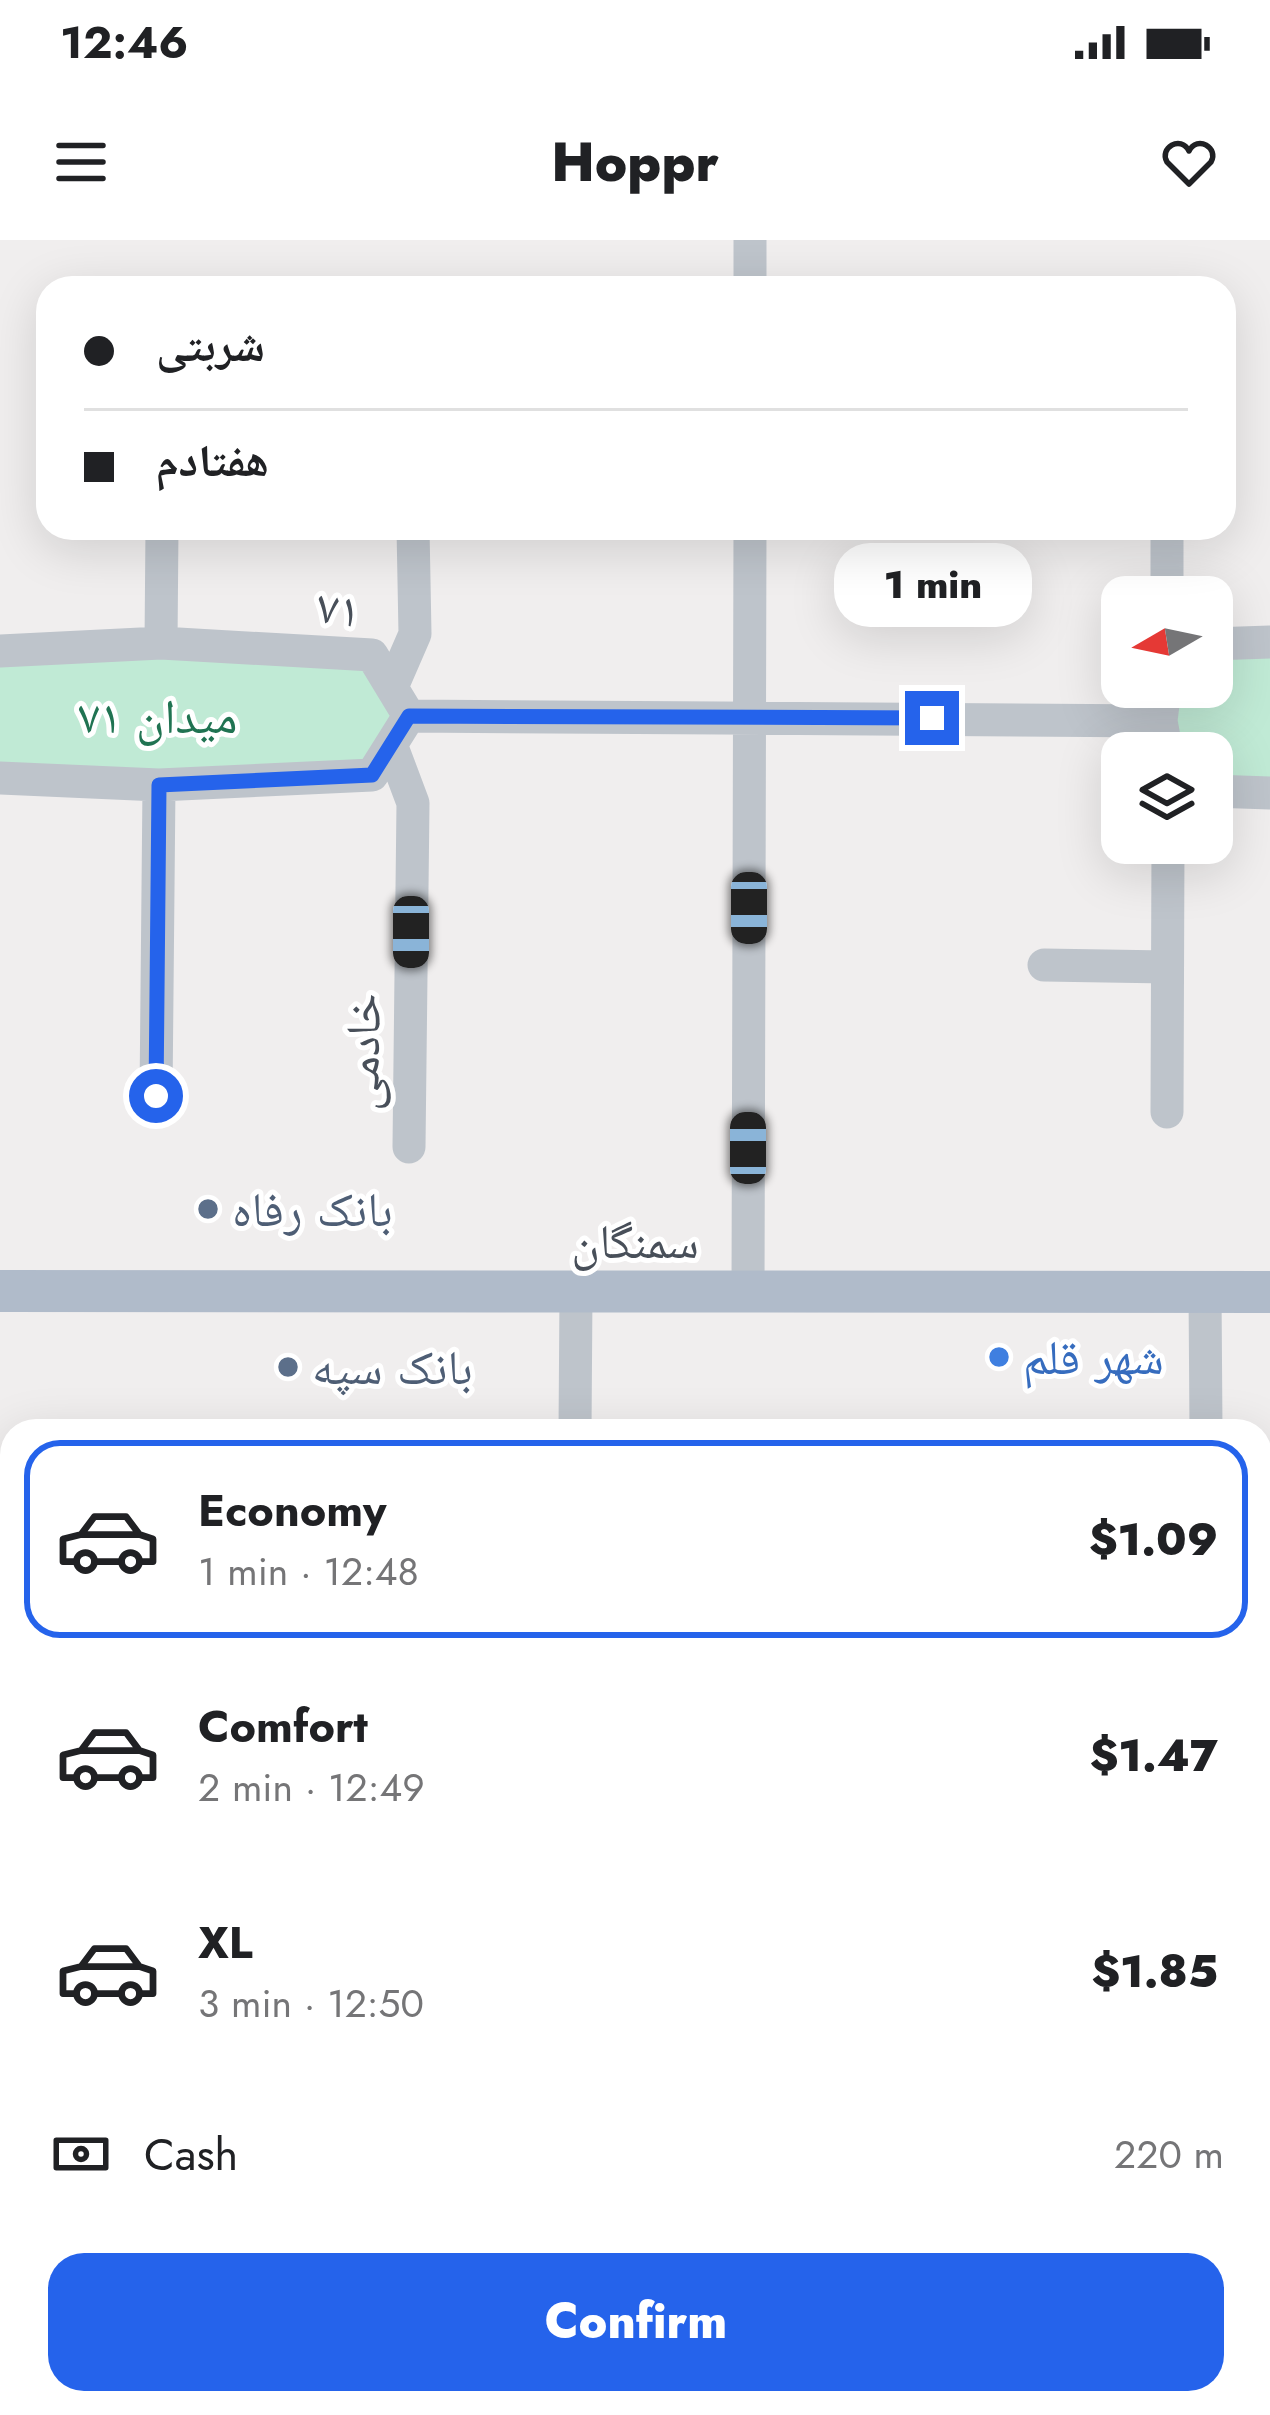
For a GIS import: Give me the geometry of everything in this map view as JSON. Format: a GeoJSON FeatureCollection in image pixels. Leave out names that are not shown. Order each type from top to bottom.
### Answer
{"type":"FeatureCollection","features":[{"type":"Feature","properties":{"kind":"main road","name":"سمنگان"},"geometry":{"type":"LineString","coordinates":[[0,1291],[1270,1292]]}},
{"type":"Feature","properties":{"kind":"street"},"geometry":{"type":"LineString","coordinates":[[750,240],[750,276]]}},
{"type":"Feature","properties":{"kind":"street"},"geometry":{"type":"LineString","coordinates":[[161,643],[162,540]]}},
{"type":"Feature","properties":{"kind":"street"},"geometry":{"type":"LineString","coordinates":[[0,778],[159,785],[372,775],[392,747],[415,634],[413,540]]}},
{"type":"Feature","properties":{"kind":"street"},"geometry":{"type":"LineString","coordinates":[[748,1292],[750,540]]}},
{"type":"Feature","properties":{"kind":"street"},"geometry":{"type":"LineString","coordinates":[[1167,540],[1167,576]]}},
{"type":"Feature","properties":{"kind":"street"},"geometry":{"type":"LineString","coordinates":[[1233,643],[1270,642]]}},
{"type":"Feature","properties":{"kind":"street","name":"۷۱"},"geometry":{"type":"LineString","coordinates":[[0,651],[161,643],[372,655],[400,701]]}},
{"type":"Feature","properties":{"kind":"street"},"geometry":{"type":"LineString","coordinates":[[400,701],[749,716],[1164,720]]}},
{"type":"Feature","properties":{"kind":"street","name":"خادمی"},"geometry":{"type":"LineString","coordinates":[[392,747],[413,803],[409,1147]]}},
{"type":"Feature","properties":{"kind":"street"},"geometry":{"type":"LineString","coordinates":[[156,1096],[159,785]]}},
{"type":"Feature","properties":{"kind":"street"},"geometry":{"type":"LineString","coordinates":[[1233,792],[1270,793]]}},
{"type":"Feature","properties":{"kind":"street"},"geometry":{"type":"LineString","coordinates":[[1167,1112],[1168,864]]}},
{"type":"Feature","properties":{"kind":"street"},"geometry":{"type":"LineString","coordinates":[[1044,964],[1167,967]]}},
{"type":"Feature","properties":{"kind":"street"},"geometry":{"type":"LineString","coordinates":[[1205,1291],[1206,1419]]}},
{"type":"Feature","properties":{"kind":"street"},"geometry":{"type":"LineString","coordinates":[[575,1419],[576,1292]]}},
{"type":"Feature","properties":{"kind":"green space"},"geometry":{"type":"Polygon","coordinates":[[[1270,642],[1270,793],[1233,792],[1233,732],[1166,732],[1166,708],[1233,708],[1233,643],[1270,642]]]}},
{"type":"Feature","properties":{"kind":"green space","name":"میدان ۷۱"},"geometry":{"type":"Polygon","coordinates":[[[0,651],[372,655],[409,716],[372,775],[0,778],[0,651]]]}},
{"type":"Feature","properties":{"kind":"place","name":"بانک رفاه"},"geometry":{"type":"Point","coordinates":[208,1209]}},
{"type":"Feature","properties":{"kind":"place","name":"شهر قلم"},"geometry":{"type":"Point","coordinates":[999,1357]}},
{"type":"Feature","properties":{"kind":"place","name":"بانک سپه"},"geometry":{"type":"Point","coordinates":[288,1367]}},
{"type":"Feature","properties":{"kind":"route"},"geometry":{"type":"LineString","coordinates":[[156,1096],[159,785],[372,775],[409,716],[932,718]]}}]}
